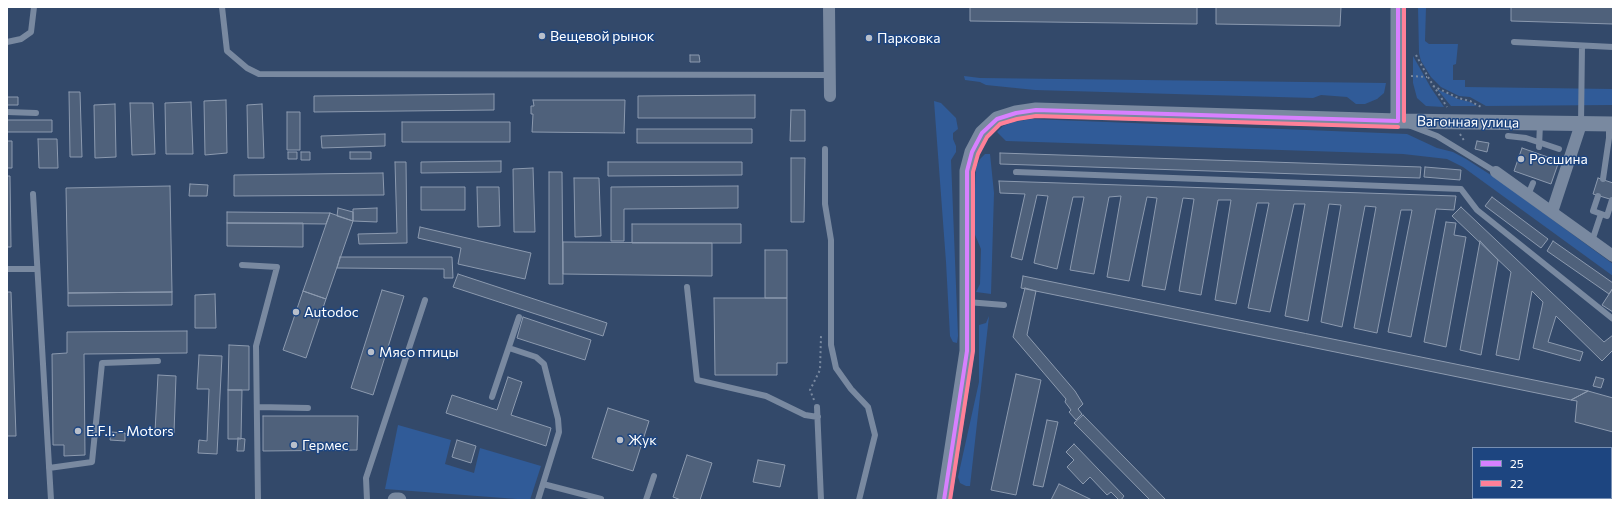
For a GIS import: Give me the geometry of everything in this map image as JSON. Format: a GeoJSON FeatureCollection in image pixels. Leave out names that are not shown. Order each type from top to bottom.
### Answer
{"type":"FeatureCollection","features":[{"type":"Feature","properties":{"kind":"street"},"geometry":{"type":"LineString","coordinates":[[829,7],[830,96]]}},
{"type":"Feature","properties":{"kind":"street"},"geometry":{"type":"LineString","coordinates":[[1398,7],[1398,121]]}},
{"type":"Feature","properties":{"kind":"street","name":"Вагонная улица"},"geometry":{"type":"LineString","coordinates":[[944,500],[967,351],[967,171],[972,152],[982,134],[997,119],[1016,113],[1036,110],[1540,124],[1581,121],[1611,124]]}},
{"type":"Feature","properties":{"kind":"street"},"geometry":{"type":"LineString","coordinates":[[1552,212],[1581,121]]}},
{"type":"Feature","properties":{"kind":"street"},"geometry":{"type":"LineString","coordinates":[[1496,172],[1613,256]]}},
{"type":"Feature","properties":{"kind":"lane"},"geometry":{"type":"LineString","coordinates":[[7,42],[21,39],[31,32],[34,7]]}},
{"type":"Feature","properties":{"kind":"lane"},"geometry":{"type":"LineString","coordinates":[[222,7],[227,51],[247,68],[259,74],[830,75]]}},
{"type":"Feature","properties":{"kind":"lane"},"geometry":{"type":"LineString","coordinates":[[1514,42],[1613,47]]}},
{"type":"Feature","properties":{"kind":"lane"},"geometry":{"type":"LineString","coordinates":[[1581,121],[1582,46]]}},
{"type":"Feature","properties":{"kind":"lane"},"geometry":{"type":"LineString","coordinates":[[7,112],[36,113]]}},
{"type":"Feature","properties":{"kind":"lane"},"geometry":{"type":"LineString","coordinates":[[1398,121],[1437,136],[1496,172]]}},
{"type":"Feature","properties":{"kind":"lane"},"geometry":{"type":"LineString","coordinates":[[1539,145],[1540,124]]}},
{"type":"Feature","properties":{"kind":"lane"},"geometry":{"type":"LineString","coordinates":[[1603,179],[1611,124]]}},
{"type":"Feature","properties":{"kind":"lane"},"geometry":{"type":"LineString","coordinates":[[1508,136],[1526,138],[1539,145],[1559,149]]}},
{"type":"Feature","properties":{"kind":"lane"},"geometry":{"type":"LineString","coordinates":[[825,149],[825,204],[831,240],[831,344],[836,368],[851,389],[868,407],[875,436],[859,500]]}},
{"type":"Feature","properties":{"kind":"lane"},"geometry":{"type":"LineString","coordinates":[[1016,172],[1461,189],[1477,210],[1613,319]]}},
{"type":"Feature","properties":{"kind":"lane"},"geometry":{"type":"LineString","coordinates":[[1528,195],[1533,183]]}},
{"type":"Feature","properties":{"kind":"lane"},"geometry":{"type":"LineString","coordinates":[[33,194],[36,269],[51,500]]}},
{"type":"Feature","properties":{"kind":"lane"},"geometry":{"type":"LineString","coordinates":[[1598,196],[1593,211],[1607,216],[1612,200]]}},
{"type":"Feature","properties":{"kind":"lane"},"geometry":{"type":"LineString","coordinates":[[1592,240],[1601,214]]}},
{"type":"Feature","properties":{"kind":"lane"},"geometry":{"type":"LineString","coordinates":[[242,265],[277,267],[256,346],[258,407],[258,500]]}},
{"type":"Feature","properties":{"kind":"lane"},"geometry":{"type":"LineString","coordinates":[[7,269],[36,269]]}},
{"type":"Feature","properties":{"kind":"lane"},"geometry":{"type":"LineString","coordinates":[[687,287],[697,380],[766,396],[805,415],[818,417]]}},
{"type":"Feature","properties":{"kind":"lane"},"geometry":{"type":"LineString","coordinates":[[367,500],[366,478],[425,300]]}},
{"type":"Feature","properties":{"kind":"lane"},"geometry":{"type":"LineString","coordinates":[[967,302],[1004,305]]}},
{"type":"Feature","properties":{"kind":"lane"},"geometry":{"type":"LineString","coordinates":[[492,397],[518,317]]}},
{"type":"Feature","properties":{"kind":"lane"},"geometry":{"type":"LineString","coordinates":[[509,348],[536,357],[544,364],[558,418],[559,432],[538,500]]}},
{"type":"Feature","properties":{"kind":"lane"},"geometry":{"type":"LineString","coordinates":[[49,468],[92,462],[102,364],[158,361]]}},
{"type":"Feature","properties":{"kind":"lane"},"geometry":{"type":"LineString","coordinates":[[258,407],[308,408]]}},
{"type":"Feature","properties":{"kind":"lane"},"geometry":{"type":"LineString","coordinates":[[817,407],[821,500]]}},
{"type":"Feature","properties":{"kind":"lane"},"geometry":{"type":"LineString","coordinates":[[646,500],[654,476]]}},
{"type":"Feature","properties":{"kind":"lane"},"geometry":{"type":"LineString","coordinates":[[542,484],[601,499]]}},
{"type":"Feature","properties":{"kind":"path"},"geometry":{"type":"LineString","coordinates":[[1416,55],[1433,86],[1447,107]]}},
{"type":"Feature","properties":{"kind":"path"},"geometry":{"type":"LineString","coordinates":[[1411,76],[1428,77]]}},
{"type":"Feature","properties":{"kind":"path"},"geometry":{"type":"LineString","coordinates":[[1433,86],[1458,98],[1470,101],[1487,111]]}},
{"type":"Feature","properties":{"kind":"path"},"geometry":{"type":"LineString","coordinates":[[817,407],[810,390],[820,370],[821,332]]}},
{"type":"Feature","properties":{"kind":"shaded area"},"geometry":{"type":"Polygon","coordinates":[[[1418,7],[1426,7],[1425,41],[1429,44],[1458,44],[1456,64],[1453,65],[1453,80],[1465,80],[1465,87],[1613,89],[1613,105],[1486,106],[1470,97],[1459,96],[1441,87],[1431,77],[1421,61],[1419,53],[1418,7]]]}},
{"type":"Feature","properties":{"kind":"shaded area"},"geometry":{"type":"Polygon","coordinates":[[[1413,56],[1431,88],[1444,107],[1426,106],[1417,98],[1413,83],[1413,56]]]}},
{"type":"Feature","properties":{"kind":"shaded area"},"geometry":{"type":"Polygon","coordinates":[[[964,76],[980,78],[1386,83],[1384,93],[1377,99],[1365,104],[1356,104],[1347,97],[1321,95],[1313,98],[1035,90],[986,85],[980,82],[965,80],[964,76]]]}},
{"type":"Feature","properties":{"kind":"shaded area"},"geometry":{"type":"Polygon","coordinates":[[[1437,89],[1458,99],[1470,102],[1477,106],[1451,106],[1437,89]]]}},
{"type":"Feature","properties":{"kind":"shaded area"},"geometry":{"type":"Polygon","coordinates":[[[934,101],[941,103],[956,118],[958,129],[953,133],[956,152],[951,160],[958,336],[957,343],[953,342],[950,336],[934,101]]]}},
{"type":"Feature","properties":{"kind":"shaded area"},"geometry":{"type":"Polygon","coordinates":[[[1032,119],[1407,134],[1437,148],[1453,152],[1497,179],[1613,264],[1613,276],[1463,167],[1447,159],[1403,154],[1006,141],[997,132],[1003,126],[1013,122],[1032,119]]]}},
{"type":"Feature","properties":{"kind":"shaded area"},"geometry":{"type":"Polygon","coordinates":[[[985,154],[990,154],[994,193],[991,294],[976,292],[980,284],[981,249],[973,230],[976,167],[980,159],[985,154]]]}},
{"type":"Feature","properties":{"kind":"shaded area"},"geometry":{"type":"Polygon","coordinates":[[[989,316],[970,486],[966,486],[960,483],[958,477],[979,382],[979,325],[986,323],[989,316]]]}},
{"type":"Feature","properties":{"kind":"shaded area"},"geometry":{"type":"Polygon","coordinates":[[[398,425],[451,440],[445,464],[474,473],[480,448],[541,466],[530,500],[385,489],[398,425]]]}},
{"type":"Feature","properties":{"kind":"building"},"geometry":{"type":"Polygon","coordinates":[[[970,7],[1197,7],[1197,24],[970,21],[970,7]]]}},
{"type":"Feature","properties":{"kind":"building"},"geometry":{"type":"Polygon","coordinates":[[[1216,7],[1341,7],[1340,26],[1216,24],[1216,7]]]}},
{"type":"Feature","properties":{"kind":"building"},"geometry":{"type":"Polygon","coordinates":[[[1511,7],[1613,7],[1613,24],[1511,21],[1511,7]]]}},
{"type":"Feature","properties":{"kind":"building"},"geometry":{"type":"Polygon","coordinates":[[[690,55],[699,55],[700,62],[690,62],[690,55]]]}},
{"type":"Feature","properties":{"kind":"building"},"geometry":{"type":"Polygon","coordinates":[[[69,92],[80,92],[82,157],[70,157],[69,92]]]}},
{"type":"Feature","properties":{"kind":"building"},"geometry":{"type":"Polygon","coordinates":[[[494,94],[494,110],[314,112],[314,96],[494,94]]]}},
{"type":"Feature","properties":{"kind":"building"},"geometry":{"type":"Polygon","coordinates":[[[755,95],[755,118],[638,118],[638,96],[755,95]]]}},
{"type":"Feature","properties":{"kind":"building"},"geometry":{"type":"Polygon","coordinates":[[[7,97],[18,97],[18,105],[7,105],[7,97]]]}},
{"type":"Feature","properties":{"kind":"building"},"geometry":{"type":"Polygon","coordinates":[[[226,100],[227,153],[205,155],[204,101],[226,100]]]}},
{"type":"Feature","properties":{"kind":"building"},"geometry":{"type":"Polygon","coordinates":[[[533,100],[625,100],[625,133],[532,132],[533,114],[531,114],[531,106],[534,106],[533,100]]]}},
{"type":"Feature","properties":{"kind":"building"},"geometry":{"type":"Polygon","coordinates":[[[191,102],[193,154],[166,154],[165,103],[191,102]]]}},
{"type":"Feature","properties":{"kind":"building"},"geometry":{"type":"Polygon","coordinates":[[[130,103],[153,103],[155,154],[132,155],[130,103]]]}},
{"type":"Feature","properties":{"kind":"building"},"geometry":{"type":"Polygon","coordinates":[[[115,104],[116,157],[95,158],[94,105],[115,104]]]}},
{"type":"Feature","properties":{"kind":"building"},"geometry":{"type":"Polygon","coordinates":[[[262,104],[264,158],[248,158],[247,105],[262,104]]]}},
{"type":"Feature","properties":{"kind":"building"},"geometry":{"type":"Polygon","coordinates":[[[791,110],[805,110],[805,141],[790,141],[791,110]]]}},
{"type":"Feature","properties":{"kind":"building"},"geometry":{"type":"Polygon","coordinates":[[[287,112],[300,112],[300,150],[287,150],[287,112]]]}},
{"type":"Feature","properties":{"kind":"building"},"geometry":{"type":"Polygon","coordinates":[[[7,120],[52,120],[52,132],[7,132],[7,120]]]}},
{"type":"Feature","properties":{"kind":"building"},"geometry":{"type":"Polygon","coordinates":[[[402,122],[510,122],[510,142],[402,142],[402,122]]]}},
{"type":"Feature","properties":{"kind":"building"},"geometry":{"type":"Polygon","coordinates":[[[637,129],[752,129],[752,143],[637,143],[637,129]]]}},
{"type":"Feature","properties":{"kind":"building"},"geometry":{"type":"Polygon","coordinates":[[[385,134],[385,146],[322,148],[321,136],[385,134]]]}},
{"type":"Feature","properties":{"kind":"building"},"geometry":{"type":"Polygon","coordinates":[[[38,139],[57,139],[58,168],[39,168],[38,139]]]}},
{"type":"Feature","properties":{"kind":"building"},"geometry":{"type":"Polygon","coordinates":[[[7,141],[12,141],[12,168],[7,168],[7,141]]]}},
{"type":"Feature","properties":{"kind":"building"},"geometry":{"type":"Polygon","coordinates":[[[1477,141],[1489,143],[1487,152],[1475,149],[1477,141]]]}},
{"type":"Feature","properties":{"kind":"building"},"geometry":{"type":"Polygon","coordinates":[[[1522,148],[1559,161],[1551,184],[1514,171],[1522,148]]]}},
{"type":"Feature","properties":{"kind":"building"},"geometry":{"type":"Polygon","coordinates":[[[288,152],[297,152],[297,159],[288,159],[288,152]]]}},
{"type":"Feature","properties":{"kind":"building"},"geometry":{"type":"Polygon","coordinates":[[[301,152],[310,152],[310,160],[301,160],[301,152]]]}},
{"type":"Feature","properties":{"kind":"building"},"geometry":{"type":"Polygon","coordinates":[[[350,152],[371,152],[371,159],[350,159],[350,152]]]}},
{"type":"Feature","properties":{"kind":"building"},"geometry":{"type":"Polygon","coordinates":[[[1000,153],[1421,167],[1420,178],[1000,164],[1000,153]]]}},
{"type":"Feature","properties":{"kind":"building"},"geometry":{"type":"Polygon","coordinates":[[[791,158],[805,158],[804,222],[791,222],[791,158]]]}},
{"type":"Feature","properties":{"kind":"building"},"geometry":{"type":"Polygon","coordinates":[[[501,161],[501,172],[421,173],[421,162],[501,161]]]}},
{"type":"Feature","properties":{"kind":"building"},"geometry":{"type":"Polygon","coordinates":[[[395,162],[406,162],[407,243],[359,244],[358,234],[397,233],[395,162]]]}},
{"type":"Feature","properties":{"kind":"building"},"geometry":{"type":"Polygon","coordinates":[[[608,162],[742,162],[742,175],[608,176],[608,162]]]}},
{"type":"Feature","properties":{"kind":"building"},"geometry":{"type":"Polygon","coordinates":[[[1425,167],[1461,170],[1460,180],[1424,177],[1425,167]]]}},
{"type":"Feature","properties":{"kind":"building"},"geometry":{"type":"Polygon","coordinates":[[[533,168],[535,232],[514,232],[513,169],[533,168]]]}},
{"type":"Feature","properties":{"kind":"building"},"geometry":{"type":"Polygon","coordinates":[[[549,172],[562,172],[563,284],[549,284],[549,172]]]}},
{"type":"Feature","properties":{"kind":"building"},"geometry":{"type":"Polygon","coordinates":[[[383,173],[384,195],[234,196],[234,175],[383,173]]]}},
{"type":"Feature","properties":{"kind":"building"},"geometry":{"type":"Polygon","coordinates":[[[7,176],[10,176],[11,247],[7,247],[7,176]]]}},
{"type":"Feature","properties":{"kind":"building"},"geometry":{"type":"Polygon","coordinates":[[[574,178],[599,178],[601,236],[575,237],[574,178]]]}},
{"type":"Feature","properties":{"kind":"building"},"geometry":{"type":"Polygon","coordinates":[[[1598,178],[1613,183],[1613,200],[1593,194],[1598,178]]]}},
{"type":"Feature","properties":{"kind":"building"},"geometry":{"type":"Polygon","coordinates":[[[999,181],[1456,196],[1454,210],[1436,209],[1411,337],[1388,332],[1412,210],[1401,210],[1377,333],[1354,328],[1376,207],[1365,206],[1342,327],[1321,322],[1341,205],[1329,204],[1308,321],[1285,316],[1305,204],[1294,204],[1270,312],[1248,308],[1269,203],[1257,203],[1236,304],[1215,300],[1231,200],[1218,200],[1201,295],[1179,291],[1194,199],[1183,198],[1165,290],[1142,286],[1157,198],[1147,197],[1129,281],[1107,277],[1121,196],[1109,197],[1094,274],[1070,270],[1084,197],[1073,197],[1057,269],[1034,263],[1048,196],[1037,195],[1022,260],[1011,257],[1025,194],[1000,193],[999,181]]]}},
{"type":"Feature","properties":{"kind":"building"},"geometry":{"type":"Polygon","coordinates":[[[190,184],[208,185],[207,196],[189,196],[190,184]]]}},
{"type":"Feature","properties":{"kind":"building"},"geometry":{"type":"Polygon","coordinates":[[[170,186],[172,292],[68,293],[66,188],[170,186]]]}},
{"type":"Feature","properties":{"kind":"building"},"geometry":{"type":"Polygon","coordinates":[[[738,186],[738,208],[624,209],[624,241],[611,241],[611,187],[738,186]]]}},
{"type":"Feature","properties":{"kind":"building"},"geometry":{"type":"Polygon","coordinates":[[[421,187],[465,187],[465,210],[421,210],[421,187]]]}},
{"type":"Feature","properties":{"kind":"building"},"geometry":{"type":"Polygon","coordinates":[[[477,187],[499,187],[500,226],[478,227],[477,187]]]}},
{"type":"Feature","properties":{"kind":"building"},"geometry":{"type":"Polygon","coordinates":[[[1492,197],[1548,239],[1541,248],[1485,206],[1492,197]]]}},
{"type":"Feature","properties":{"kind":"building"},"geometry":{"type":"Polygon","coordinates":[[[1461,207],[1604,342],[1613,335],[1613,350],[1602,361],[1556,316],[1548,342],[1583,352],[1580,361],[1533,348],[1543,302],[1532,291],[1519,360],[1496,355],[1511,272],[1452,216],[1461,207]]]}},
{"type":"Feature","properties":{"kind":"building"},"geometry":{"type":"Polygon","coordinates":[[[338,208],[353,212],[353,221],[337,216],[338,208]]]}},
{"type":"Feature","properties":{"kind":"building"},"geometry":{"type":"Polygon","coordinates":[[[377,208],[377,222],[353,221],[353,209],[377,208]]]}},
{"type":"Feature","properties":{"kind":"building"},"geometry":{"type":"Polygon","coordinates":[[[227,212],[330,213],[326,224],[227,223],[227,212]]]}},
{"type":"Feature","properties":{"kind":"building"},"geometry":{"type":"Polygon","coordinates":[[[330,213],[353,221],[326,299],[303,291],[330,213]]]}},
{"type":"Feature","properties":{"kind":"building"},"geometry":{"type":"Polygon","coordinates":[[[1446,222],[1456,223],[1454,235],[1466,237],[1446,347],[1424,342],[1446,222]]]}},
{"type":"Feature","properties":{"kind":"building"},"geometry":{"type":"Polygon","coordinates":[[[227,223],[303,223],[303,247],[227,246],[227,223]]]}},
{"type":"Feature","properties":{"kind":"building"},"geometry":{"type":"Polygon","coordinates":[[[632,224],[741,224],[741,243],[632,243],[632,224]]]}},
{"type":"Feature","properties":{"kind":"building"},"geometry":{"type":"Polygon","coordinates":[[[420,227],[531,253],[525,279],[458,264],[461,248],[418,238],[420,227]]]}},
{"type":"Feature","properties":{"kind":"building"},"geometry":{"type":"Polygon","coordinates":[[[1480,241],[1498,260],[1481,355],[1460,350],[1480,241]]]}},
{"type":"Feature","properties":{"kind":"building"},"geometry":{"type":"Polygon","coordinates":[[[1553,241],[1613,283],[1613,288],[1609,294],[1547,251],[1553,241]]]}},
{"type":"Feature","properties":{"kind":"building"},"geometry":{"type":"Polygon","coordinates":[[[563,242],[712,243],[712,276],[563,274],[563,242]]]}},
{"type":"Feature","properties":{"kind":"building"},"geometry":{"type":"Polygon","coordinates":[[[765,250],[787,250],[787,298],[765,298],[765,250]]]}},
{"type":"Feature","properties":{"kind":"building"},"geometry":{"type":"Polygon","coordinates":[[[340,257],[452,257],[453,278],[444,278],[444,269],[337,268],[340,257]]]}},
{"type":"Feature","properties":{"kind":"building"},"geometry":{"type":"Polygon","coordinates":[[[458,274],[607,323],[603,336],[453,287],[458,274]]]}},
{"type":"Feature","properties":{"kind":"building"},"geometry":{"type":"Polygon","coordinates":[[[1023,276],[1588,391],[1571,400],[1021,288],[1023,276]]]}},
{"type":"Feature","properties":{"kind":"building"},"geometry":{"type":"Polygon","coordinates":[[[1025,288],[1036,291],[1027,335],[1075,391],[1083,404],[1078,409],[1082,414],[1076,420],[1069,412],[1071,410],[1065,402],[1066,399],[1013,337],[1025,288]]]}},
{"type":"Feature","properties":{"kind":"building"},"geometry":{"type":"Polygon","coordinates":[[[1613,288],[1613,312],[1602,305],[1613,288]]]}},
{"type":"Feature","properties":{"kind":"building"},"geometry":{"type":"Polygon","coordinates":[[[382,290],[404,296],[373,395],[351,388],[382,290]]]}},
{"type":"Feature","properties":{"kind":"building"},"geometry":{"type":"Polygon","coordinates":[[[303,291],[326,299],[306,358],[283,350],[303,291]]]}},
{"type":"Feature","properties":{"kind":"building"},"geometry":{"type":"Polygon","coordinates":[[[7,292],[11,292],[16,436],[7,436],[7,292]]]}},
{"type":"Feature","properties":{"kind":"building"},"geometry":{"type":"Polygon","coordinates":[[[172,292],[172,305],[68,306],[68,293],[172,292]]]}},
{"type":"Feature","properties":{"kind":"building"},"geometry":{"type":"Polygon","coordinates":[[[215,294],[216,328],[195,328],[195,295],[215,294]]]}},
{"type":"Feature","properties":{"kind":"building"},"geometry":{"type":"Polygon","coordinates":[[[714,298],[787,298],[787,363],[777,363],[777,375],[715,375],[714,298]]]}},
{"type":"Feature","properties":{"kind":"building"},"geometry":{"type":"Polygon","coordinates":[[[523,317],[591,340],[585,360],[517,338],[523,317]]]}},
{"type":"Feature","properties":{"kind":"building"},"geometry":{"type":"Polygon","coordinates":[[[187,331],[187,353],[84,354],[85,455],[64,456],[64,445],[53,445],[52,354],[67,353],[67,332],[187,331]]]}},
{"type":"Feature","properties":{"kind":"building"},"geometry":{"type":"Polygon","coordinates":[[[229,345],[249,346],[249,390],[228,390],[229,345]]]}},
{"type":"Feature","properties":{"kind":"building"},"geometry":{"type":"Polygon","coordinates":[[[199,355],[222,356],[217,454],[198,453],[199,440],[207,441],[209,389],[197,389],[199,355]]]}},
{"type":"Feature","properties":{"kind":"building"},"geometry":{"type":"Polygon","coordinates":[[[1016,374],[1041,380],[1016,495],[991,490],[1016,374]]]}},
{"type":"Feature","properties":{"kind":"building"},"geometry":{"type":"Polygon","coordinates":[[[158,375],[176,376],[174,433],[155,432],[158,375]]]}},
{"type":"Feature","properties":{"kind":"building"},"geometry":{"type":"Polygon","coordinates":[[[508,377],[522,382],[511,415],[551,428],[546,446],[446,413],[452,395],[497,410],[508,377]]]}},
{"type":"Feature","properties":{"kind":"building"},"geometry":{"type":"Polygon","coordinates":[[[1596,377],[1604,379],[1601,388],[1593,386],[1596,377]]]}},
{"type":"Feature","properties":{"kind":"building"},"geometry":{"type":"Polygon","coordinates":[[[228,390],[242,390],[241,439],[228,439],[228,390]]]}},
{"type":"Feature","properties":{"kind":"building"},"geometry":{"type":"Polygon","coordinates":[[[1588,391],[1613,398],[1613,432],[1575,422],[1577,401],[1571,400],[1588,391]]]}},
{"type":"Feature","properties":{"kind":"building","name":"Жук"},"geometry":{"type":"Polygon","coordinates":[[[608,408],[649,421],[633,471],[592,458],[608,408]]]}},
{"type":"Feature","properties":{"kind":"building"},"geometry":{"type":"Polygon","coordinates":[[[1083,415],[1166,500],[1150,500],[1074,423],[1083,415]]]}},
{"type":"Feature","properties":{"kind":"building"},"geometry":{"type":"Polygon","coordinates":[[[263,416],[358,416],[357,450],[263,451],[263,416]]]}},
{"type":"Feature","properties":{"kind":"building"},"geometry":{"type":"Polygon","coordinates":[[[1047,420],[1058,422],[1043,487],[1033,485],[1047,420]]]}},
{"type":"Feature","properties":{"kind":"building"},"geometry":{"type":"Polygon","coordinates":[[[111,432],[125,433],[125,441],[110,440],[111,432]]]}},
{"type":"Feature","properties":{"kind":"building"},"geometry":{"type":"Polygon","coordinates":[[[238,438],[245,439],[244,451],[237,451],[238,438]]]}},
{"type":"Feature","properties":{"kind":"building"},"geometry":{"type":"Polygon","coordinates":[[[457,440],[476,446],[471,463],[452,457],[457,440]]]}},
{"type":"Feature","properties":{"kind":"building"},"geometry":{"type":"Polygon","coordinates":[[[1074,444],[1124,496],[1121,500],[1119,500],[1111,492],[1107,495],[1090,477],[1083,484],[1067,467],[1074,460],[1066,452],[1074,444]]]}},
{"type":"Feature","properties":{"kind":"building"},"geometry":{"type":"Polygon","coordinates":[[[687,455],[712,463],[700,500],[681,500],[673,497],[687,455]]]}},
{"type":"Feature","properties":{"kind":"building"},"geometry":{"type":"Polygon","coordinates":[[[758,460],[785,465],[780,487],[753,482],[758,460]]]}},
{"type":"Feature","properties":{"kind":"building"},"geometry":{"type":"Polygon","coordinates":[[[1059,484],[1092,500],[1051,500],[1059,484]]]}},
{"type":"Feature","properties":{"kind":"transit line","name":"25"},"geometry":{"type":"LineString","coordinates":[[1398,7],[1398,121]]}},
{"type":"Feature","properties":{"kind":"transit line","name":"22"},"geometry":{"type":"LineString","coordinates":[[1404,7],[1404,121]]}},
{"type":"Feature","properties":{"kind":"transit line","name":"25"},"geometry":{"type":"LineString","coordinates":[[944,500],[967,351],[967,171],[972,152],[982,133],[997,119],[1016,113],[1036,110],[1398,121]]}},
{"type":"Feature","properties":{"kind":"transit line","name":"22"},"geometry":{"type":"LineString","coordinates":[[950,500],[973,351],[973,172],[978,154],[987,137],[1000,124],[1036,116],[1398,127]]}},
{"type":"Feature","properties":{"kind":"place","name":"Вещевой рынок"},"geometry":{"type":"Point","coordinates":[542,36]}},
{"type":"Feature","properties":{"kind":"place","name":"Парковка"},"geometry":{"type":"Point","coordinates":[869,38]}},
{"type":"Feature","properties":{"kind":"place","name":"Росшина"},"geometry":{"type":"Point","coordinates":[1521,159]}},
{"type":"Feature","properties":{"kind":"place","name":"Autodoc"},"geometry":{"type":"Point","coordinates":[296,312]}},
{"type":"Feature","properties":{"kind":"place","name":"Мясо птицы"},"geometry":{"type":"Point","coordinates":[371,352]}},
{"type":"Feature","properties":{"kind":"place","name":"E.F.I. - Motors"},"geometry":{"type":"Point","coordinates":[78,431]}},
{"type":"Feature","properties":{"kind":"place","name":"Жук"},"geometry":{"type":"Point","coordinates":[620,440]}},
{"type":"Feature","properties":{"kind":"place","name":"Гермес"},"geometry":{"type":"Point","coordinates":[294,445]}}]}
